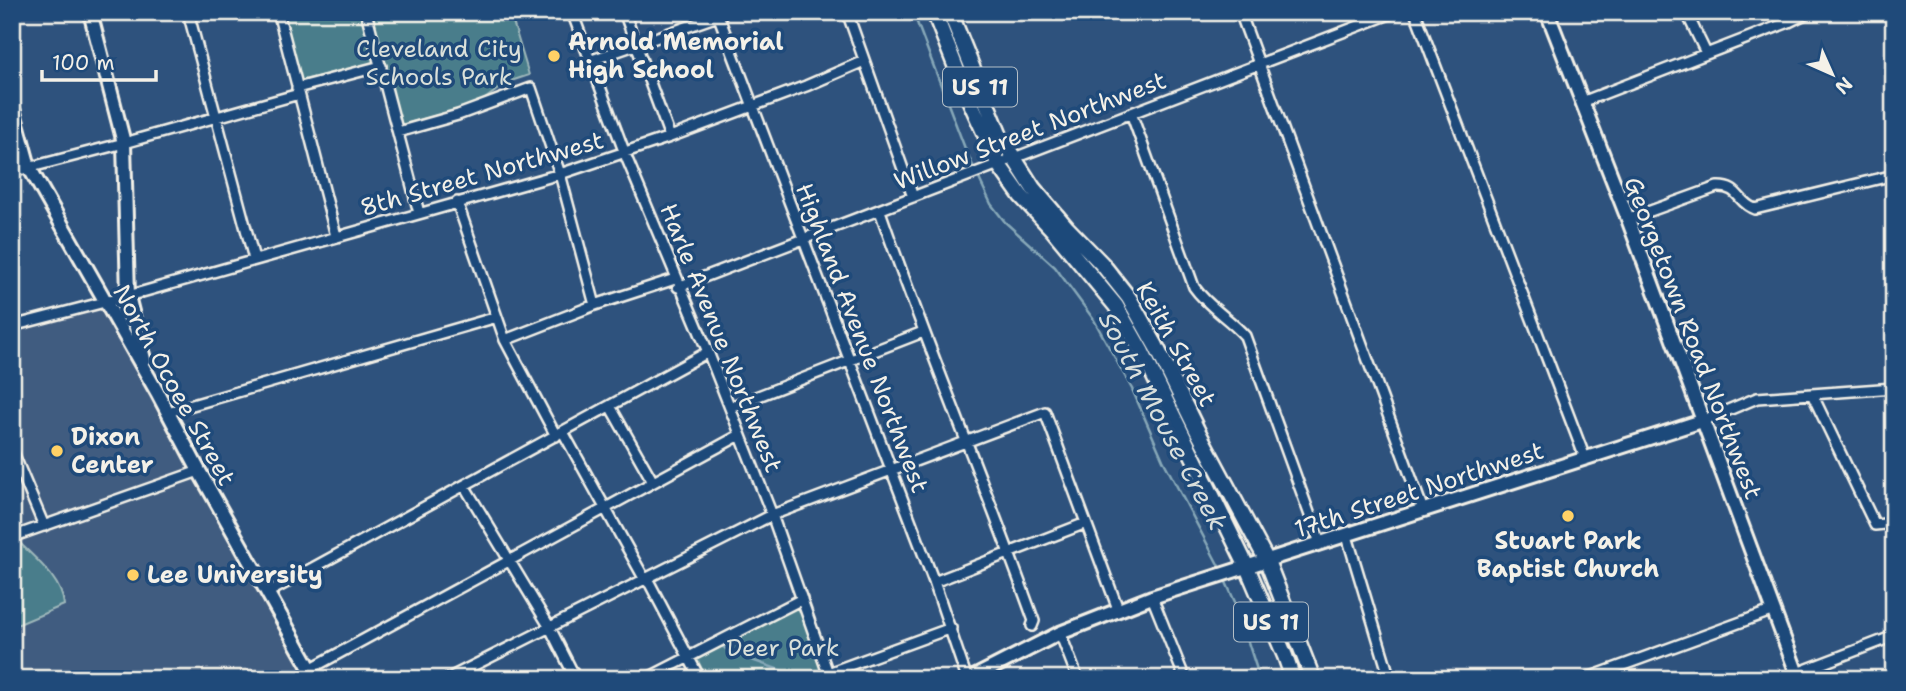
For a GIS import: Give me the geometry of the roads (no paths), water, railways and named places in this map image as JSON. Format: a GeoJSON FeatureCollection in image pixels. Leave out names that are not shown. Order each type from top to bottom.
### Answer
{"type":"FeatureCollection","features":[{"type":"Feature","properties":{"kind":"main road","name":"Keith Street"},"geometry":{"type":"LineString","coordinates":[[934,12],[964,88],[999,165],[1021,196],[1116,306],[1142,352],[1240,569],[1287,659],[1293,679]]}},
{"type":"Feature","properties":{"kind":"main road","name":"Keith Street"},"geometry":{"type":"LineString","coordinates":[[950,12],[1000,136],[1034,188],[1129,298],[1156,346],[1266,561],[1313,679]]}},
{"type":"Feature","properties":{"kind":"main road"},"geometry":{"type":"LineString","coordinates":[[1287,659],[1287,647],[1294,630]]}},
{"type":"Feature","properties":{"kind":"street"},"geometry":{"type":"LineString","coordinates":[[90,12],[124,143],[128,296],[143,358],[158,392]]}},
{"type":"Feature","properties":{"kind":"street"},"geometry":{"type":"LineString","coordinates":[[188,12],[254,259]]}},
{"type":"Feature","properties":{"kind":"street"},"geometry":{"type":"LineString","coordinates":[[278,12],[336,236]]}},
{"type":"Feature","properties":{"kind":"street"},"geometry":{"type":"LineString","coordinates":[[366,12],[419,213]]}},
{"type":"Feature","properties":{"kind":"street","name":"Harle Avenue Northwest"},"geometry":{"type":"LineString","coordinates":[[572,12],[625,153],[772,515],[829,676]]}},
{"type":"Feature","properties":{"kind":"street"},"geometry":{"type":"LineString","coordinates":[[624,12],[670,137]]}},
{"type":"Feature","properties":{"kind":"street"},"geometry":{"type":"LineString","coordinates":[[846,12],[913,197]]}},
{"type":"Feature","properties":{"kind":"street"},"geometry":{"type":"LineString","coordinates":[[1240,12],[1423,510]]}},
{"type":"Feature","properties":{"kind":"street","name":"Willow Street Northwest"},"geometry":{"type":"LineString","coordinates":[[505,341],[595,305],[677,283],[805,240],[1395,12]]}},
{"type":"Feature","properties":{"kind":"street"},"geometry":{"type":"LineString","coordinates":[[1415,12],[1585,458]]}},
{"type":"Feature","properties":{"kind":"street","name":"Georgetown Road Northwest"},"geometry":{"type":"LineString","coordinates":[[1547,12],[1628,219],[1798,676]]}},
{"type":"Feature","properties":{"kind":"street"},"geometry":{"type":"LineString","coordinates":[[1582,102],[1656,75],[1809,12]]}},
{"type":"Feature","properties":{"kind":"street"},"geometry":{"type":"LineString","coordinates":[[592,60],[717,14]]}},
{"type":"Feature","properties":{"kind":"street","name":"Highland Avenue Northwest"},"geometry":{"type":"LineString","coordinates":[[717,14],[805,240],[969,679]]}},
{"type":"Feature","properties":{"kind":"street"},"geometry":{"type":"LineString","coordinates":[[1690,20],[1706,53]]}},
{"type":"Feature","properties":{"kind":"street","name":"8th Street Northwest"},"geometry":{"type":"LineString","coordinates":[[12,326],[561,174],[670,137],[864,61]]}},
{"type":"Feature","properties":{"kind":"street"},"geometry":{"type":"LineString","coordinates":[[12,172],[215,117],[381,66]]}},
{"type":"Feature","properties":{"kind":"street"},"geometry":{"type":"LineString","coordinates":[[398,132],[458,115],[531,88],[561,174],[595,305]]}},
{"type":"Feature","properties":{"kind":"street","name":"North Ocoee Street"},"geometry":{"type":"LineString","coordinates":[[12,105],[29,167],[158,392],[199,471],[313,674]]}},
{"type":"Feature","properties":{"kind":"street"},"geometry":{"type":"LineString","coordinates":[[1131,113],[1194,287],[1203,301],[1237,326],[1245,336],[1320,543]]}},
{"type":"Feature","properties":{"kind":"street"},"geometry":{"type":"LineString","coordinates":[[1628,219],[1717,187],[1727,187],[1736,192],[1747,206],[1755,209],[1894,175]]}},
{"type":"Feature","properties":{"kind":"street"},"geometry":{"type":"LineString","coordinates":[[457,202],[505,341],[650,584],[700,679]]}},
{"type":"Feature","properties":{"kind":"street"},"geometry":{"type":"LineString","coordinates":[[880,211],[923,332],[1010,552],[1034,621],[1032,626]]}},
{"type":"Feature","properties":{"kind":"street"},"geometry":{"type":"LineString","coordinates":[[168,412],[497,317]]}},
{"type":"Feature","properties":{"kind":"street"},"geometry":{"type":"LineString","coordinates":[[730,407],[923,332]]}},
{"type":"Feature","properties":{"kind":"street"},"geometry":{"type":"LineString","coordinates":[[1142,352],[1156,346]]}},
{"type":"Feature","properties":{"kind":"street"},"geometry":{"type":"LineString","coordinates":[[267,593],[708,352]]}},
{"type":"Feature","properties":{"kind":"street","name":"17th Street Northwest"},"geometry":{"type":"LineString","coordinates":[[969,679],[1060,633],[1118,609],[1702,421],[1757,398],[1894,388]]}},
{"type":"Feature","properties":{"kind":"street"},"geometry":{"type":"LineString","coordinates":[[1812,394],[1875,525],[1894,523]]}},
{"type":"Feature","properties":{"kind":"street"},"geometry":{"type":"LineString","coordinates":[[610,406],[653,482]]}},
{"type":"Feature","properties":{"kind":"street"},"geometry":{"type":"LineString","coordinates":[[447,679],[772,515],[1045,412],[1118,609]]}},
{"type":"Feature","properties":{"kind":"street"},"geometry":{"type":"LineString","coordinates":[[313,674],[740,435]]}},
{"type":"Feature","properties":{"kind":"street"},"geometry":{"type":"LineString","coordinates":[[12,450],[44,526]]}},
{"type":"Feature","properties":{"kind":"street"},"geometry":{"type":"LineString","coordinates":[[12,537],[199,471]]}},
{"type":"Feature","properties":{"kind":"street"},"geometry":{"type":"LineString","coordinates":[[465,487],[549,626],[576,679]]}},
{"type":"Feature","properties":{"kind":"street"},"geometry":{"type":"LineString","coordinates":[[934,582],[1086,523]]}},
{"type":"Feature","properties":{"kind":"street"},"geometry":{"type":"LineString","coordinates":[[1347,536],[1390,679]]}},
{"type":"Feature","properties":{"kind":"street"},"geometry":{"type":"LineString","coordinates":[[1152,597],[1185,679]]}},
{"type":"Feature","properties":{"kind":"street"},"geometry":{"type":"LineString","coordinates":[[646,679],[802,599]]}},
{"type":"Feature","properties":{"kind":"street"},"geometry":{"type":"LineString","coordinates":[[1585,679],[1774,610]]}},
{"type":"Feature","properties":{"kind":"street"},"geometry":{"type":"LineString","coordinates":[[829,676],[951,628]]}},
{"type":"Feature","properties":{"kind":"street"},"geometry":{"type":"LineString","coordinates":[[1060,633],[1078,679]]}},
{"type":"Feature","properties":{"kind":"street"},"geometry":{"type":"LineString","coordinates":[[1798,676],[1894,636]]}},
{"type":"Feature","properties":{"kind":"waterway","name":"South Mouse Creek"},"geometry":{"type":"LineString","coordinates":[[913,12],[966,151],[991,204],[1005,222],[1055,267],[1094,320],[1132,389],[1163,460],[1221,570]]}},
{"type":"Feature","properties":{"kind":"waterway","name":"South Mouse Creek"},"geometry":{"type":"LineString","coordinates":[[1225,580],[1260,679]]}},
{"type":"Feature","properties":{"kind":"waterway"},"geometry":{"type":"LineString","coordinates":[[723,647],[732,653],[805,679]]}},
{"type":"Feature","properties":{"kind":"place","name":"Arnold Memorial High School"},"geometry":{"type":"Point","coordinates":[554,56]}},
{"type":"Feature","properties":{"kind":"place","name":"Dixon Center"},"geometry":{"type":"Point","coordinates":[57,451]}},
{"type":"Feature","properties":{"kind":"place","name":"Stuart Park Baptist Church"},"geometry":{"type":"Point","coordinates":[1568,516]}},
{"type":"Feature","properties":{"kind":"place","name":"Lee University"},"geometry":{"type":"Point","coordinates":[133,575]}},
{"type":"Feature","properties":{"kind":"park label","name":"Cleveland City Schools Park"},"geometry":{"type":"Point","coordinates":[439,63]}},
{"type":"Feature","properties":{"kind":"park label","name":"Deer Park"},"geometry":{"type":"Point","coordinates":[783,648]}}]}
